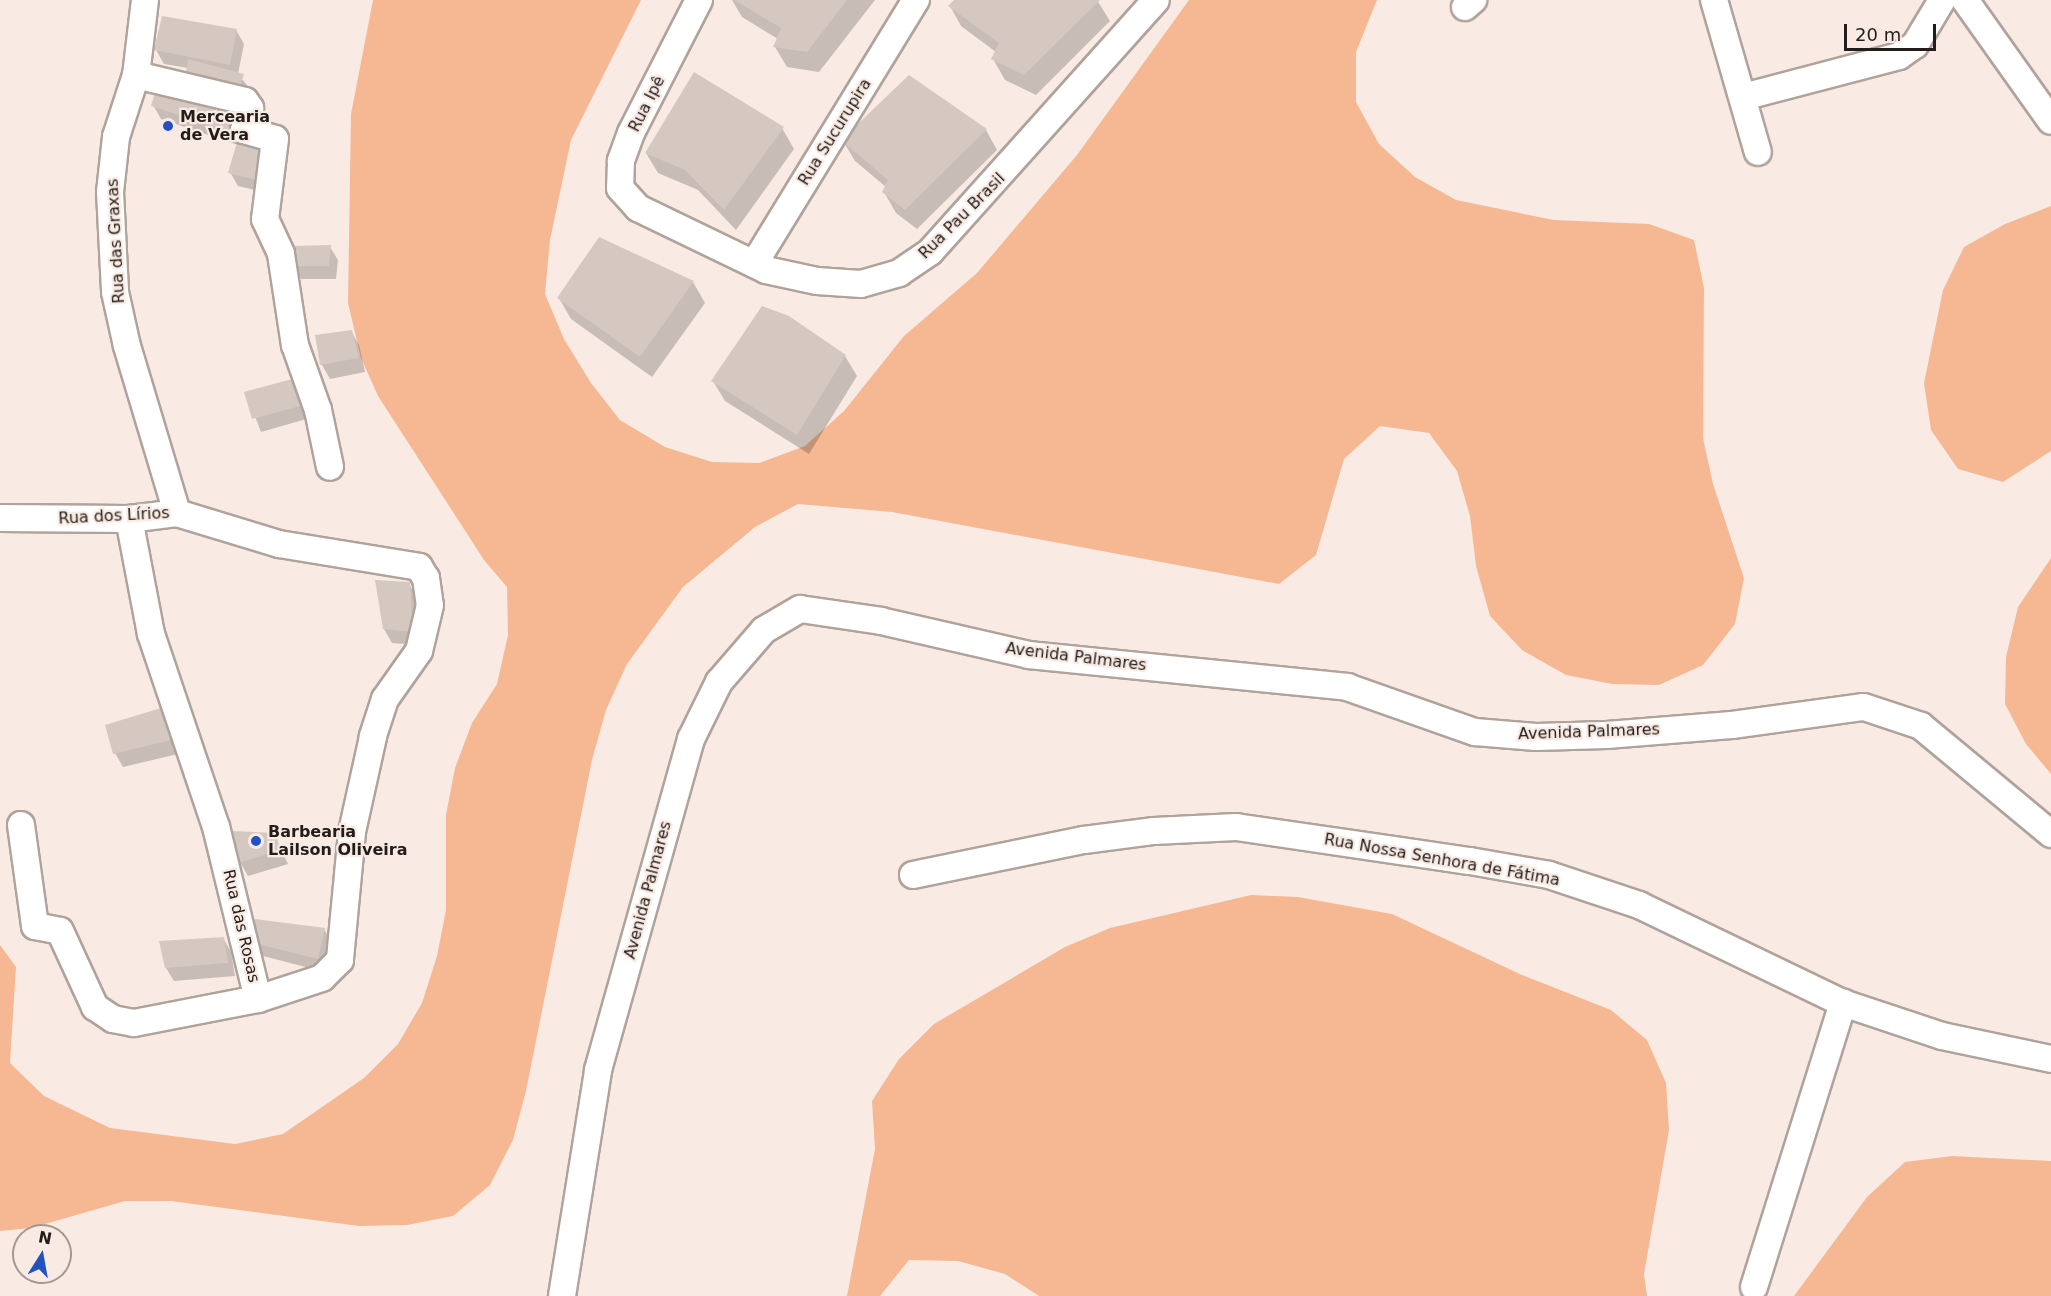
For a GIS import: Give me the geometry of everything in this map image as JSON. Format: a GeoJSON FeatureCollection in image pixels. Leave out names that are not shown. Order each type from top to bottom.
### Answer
{"type":"FeatureCollection","features":[{"type":"Feature","properties":{"kind":"street","name":"Rua das Graxas"},"geometry":{"type":"LineString","coordinates":[[145,0],[136,75],[116,137],[110,192],[115,292],[127,346],[177,513]]}},
{"type":"Feature","properties":{"kind":"street","name":"Rua Ipê"},"geometry":{"type":"LineString","coordinates":[[638,208],[620,188],[621,161],[699,0]]}},
{"type":"Feature","properties":{"kind":"street","name":"Rua Sucurupira"},"geometry":{"type":"LineString","coordinates":[[754,264],[916,0]]}},
{"type":"Feature","properties":{"kind":"street","name":"Rua Pau Brasil"},"geometry":{"type":"LineString","coordinates":[[638,208],[754,264],[817,281],[850,283],[899,273],[930,252],[1000,178],[1156,0]]}},
{"type":"Feature","properties":{"kind":"street"},"geometry":{"type":"LineString","coordinates":[[1714,0],[1758,152]]}},
{"type":"Feature","properties":{"kind":"street"},"geometry":{"type":"LineString","coordinates":[[1743,97],[1899,56],[1916,45],[1942,0]]}},
{"type":"Feature","properties":{"kind":"street"},"geometry":{"type":"LineString","coordinates":[[1965,0],[2051,121]]}},
{"type":"Feature","properties":{"kind":"street"},"geometry":{"type":"LineString","coordinates":[[136,75],[245,101],[250,108],[244,130],[275,139],[265,219],[281,254],[295,345],[318,410],[330,467]]}},
{"type":"Feature","properties":{"kind":"street","name":"Rua dos Lírios"},"geometry":{"type":"LineString","coordinates":[[1,519],[129,519],[177,513],[279,544],[419,567],[429,589],[428,622],[419,651],[385,699],[373,737],[352,832],[340,960],[322,978],[258,999]]}},
{"type":"Feature","properties":{"kind":"street","name":"Rua das Rosas"},"geometry":{"type":"LineString","coordinates":[[21,825],[34,926],[60,931],[95,1007],[113,1019],[134,1023],[258,999],[216,827],[152,634],[129,519]]}},
{"type":"Feature","properties":{"kind":"street","name":"Avenida Palmares"},"geometry":{"type":"LineString","coordinates":[[562,1296],[598,1070],[692,739],[719,682],[764,630],[800,609],[880,621],[1029,655],[1347,687],[1475,732],[1536,737],[1607,735],[1732,725],[1864,707],[1921,726],[2051,834]]}},
{"type":"Feature","properties":{"kind":"street","name":"Rua Nossa Senhora de Fátima"},"geometry":{"type":"LineString","coordinates":[[913,875],[1084,840],[1154,831],[1236,827],[1549,875],[1639,905],[1843,1003],[1942,1035],[2051,1059]]}},
{"type":"Feature","properties":{"kind":"street"},"geometry":{"type":"LineString","coordinates":[[1754,1287],[1843,1003]]}},
{"type":"Feature","properties":{"kind":"shaded area"},"geometry":{"type":"Polygon","coordinates":[[[373,0],[641,0],[571,140],[550,240],[545,294],[564,339],[591,383],[620,420],[665,447],[712,462],[759,463],[805,446],[844,411],[904,336],[977,273],[1077,155],[1189,0],[1377,0],[1356,52],[1356,102],[1379,144],[1415,177],[1456,200],[1554,220],[1649,224],[1694,240],[1704,288],[1703,438],[1713,484],[1744,578],[1735,624],[1703,665],[1659,685],[1612,684],[1566,675],[1522,650],[1490,616],[1476,566],[1470,516],[1457,471],[1429,433],[1380,426],[1344,459],[1316,555],[1279,584],[892,512],[798,504],[755,527],[683,587],[627,664],[606,710],[592,760],[526,1091],[513,1140],[490,1185],[453,1216],[407,1225],[359,1226],[171,1201],[125,1201],[45,1224],[12,1224],[12,1230],[0,1231],[0,945],[16,967],[10,1063],[44,1096],[110,1128],[235,1144],[283,1134],[364,1078],[398,1044],[422,1003],[437,956],[446,910],[446,815],[455,768],[472,723],[497,684],[508,635],[507,587],[484,560],[378,396],[361,358],[348,303],[351,114],[373,0]]]}},
{"type":"Feature","properties":{"kind":"shaded area"},"geometry":{"type":"Polygon","coordinates":[[[2051,206],[2051,451],[2003,482],[1958,469],[1931,430],[1924,383],[1943,290],[1964,247],[2005,224],[2051,206]]]}},
{"type":"Feature","properties":{"kind":"shaded area"},"geometry":{"type":"Polygon","coordinates":[[[2051,558],[2051,774],[2026,744],[2005,704],[2006,657],[2018,607],[2051,558]]]}},
{"type":"Feature","properties":{"kind":"shaded area"},"geometry":{"type":"Polygon","coordinates":[[[1251,895],[1298,897],[1392,914],[1522,975],[1611,1010],[1647,1040],[1666,1083],[1669,1130],[1644,1274],[1647,1296],[1039,1296],[1005,1274],[958,1261],[909,1260],[880,1296],[847,1296],[875,1149],[872,1101],[899,1059],[934,1024],[1065,947],[1110,928],[1251,895]]]}},
{"type":"Feature","properties":{"kind":"shaded area"},"geometry":{"type":"Polygon","coordinates":[[[1952,1156],[2051,1161],[2051,1296],[1794,1296],[1867,1197],[1905,1162],[1952,1156]]]}},
{"type":"Feature","properties":{"kind":"building"},"geometry":{"type":"Polygon","coordinates":[[[734,0],[847,0],[807,52],[773,47],[781,28],[734,0]]]}},
{"type":"Feature","properties":{"kind":"building"},"geometry":{"type":"Polygon","coordinates":[[[954,0],[1100,0],[1024,75],[991,59],[999,43],[948,6],[954,0]]]}},
{"type":"Feature","properties":{"kind":"building"},"geometry":{"type":"Polygon","coordinates":[[[162,16],[237,29],[230,65],[154,50],[162,16]]]}},
{"type":"Feature","properties":{"kind":"building"},"geometry":{"type":"Polygon","coordinates":[[[188,59],[244,74],[237,95],[185,80],[188,59]]]}},
{"type":"Feature","properties":{"kind":"building"},"geometry":{"type":"Polygon","coordinates":[[[694,72],[784,127],[724,210],[685,170],[645,153],[694,72]]]}},
{"type":"Feature","properties":{"kind":"building"},"geometry":{"type":"Polygon","coordinates":[[[909,75],[987,129],[905,210],[882,192],[888,180],[841,140],[909,75]]]}},
{"type":"Feature","properties":{"kind":"building"},"geometry":{"type":"Polygon","coordinates":[[[158,82],[244,107],[237,134],[151,106],[158,82]]]}},
{"type":"Feature","properties":{"kind":"building"},"geometry":{"type":"Polygon","coordinates":[[[239,135],[269,142],[257,180],[228,173],[239,135]]]}},
{"type":"Feature","properties":{"kind":"building"},"geometry":{"type":"Polygon","coordinates":[[[599,237],[694,281],[640,357],[557,298],[599,237]]]}},
{"type":"Feature","properties":{"kind":"building"},"geometry":{"type":"Polygon","coordinates":[[[331,245],[329,266],[292,266],[292,246],[331,245]]]}},
{"type":"Feature","properties":{"kind":"building"},"geometry":{"type":"Polygon","coordinates":[[[762,306],[789,316],[846,355],[797,435],[711,381],[762,306]]]}},
{"type":"Feature","properties":{"kind":"building"},"geometry":{"type":"Polygon","coordinates":[[[352,330],[359,358],[320,365],[315,335],[352,330]]]}},
{"type":"Feature","properties":{"kind":"building"},"geometry":{"type":"Polygon","coordinates":[[[296,378],[304,405],[252,419],[244,392],[296,378]]]}},
{"type":"Feature","properties":{"kind":"building"},"geometry":{"type":"Polygon","coordinates":[[[375,580],[410,582],[413,632],[383,629],[375,580]]]}},
{"type":"Feature","properties":{"kind":"building"},"geometry":{"type":"Polygon","coordinates":[[[161,708],[171,740],[113,754],[105,725],[161,708]]]}},
{"type":"Feature","properties":{"kind":"building","name":"Barbearia Lailson Oliveira"},"geometry":{"type":"Polygon","coordinates":[[[232,831],[275,833],[281,850],[238,863],[232,831]]]}},
{"type":"Feature","properties":{"kind":"building"},"geometry":{"type":"Polygon","coordinates":[[[255,919],[325,928],[318,959],[254,943],[255,919]]]}},
{"type":"Feature","properties":{"kind":"building"},"geometry":{"type":"Polygon","coordinates":[[[224,937],[228,963],[165,968],[159,941],[224,937]]]}},
{"type":"Feature","properties":{"kind":"place","name":"Mercearia de Vera"},"geometry":{"type":"Point","coordinates":[168,126]}},
{"type":"Feature","properties":{"kind":"place","name":"Barbearia Lailson Oliveira"},"geometry":{"type":"Point","coordinates":[256,841]}}]}
